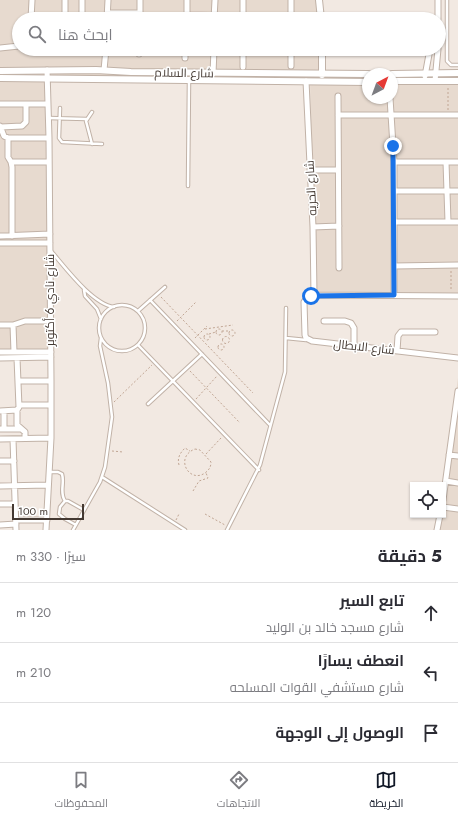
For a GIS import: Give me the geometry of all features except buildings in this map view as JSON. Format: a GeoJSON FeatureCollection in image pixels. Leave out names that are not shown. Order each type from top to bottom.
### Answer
{"type":"FeatureCollection","features":[{"type":"Feature","properties":{"kind":"street"},"geometry":{"type":"LineString","coordinates":[[31,12],[32,0]]}},
{"type":"Feature","properties":{"kind":"street"},"geometry":{"type":"LineString","coordinates":[[65,0],[65,12]]}},
{"type":"Feature","properties":{"kind":"street"},"geometry":{"type":"LineString","coordinates":[[82,0],[82,12]]}},
{"type":"Feature","properties":{"kind":"street"},"geometry":{"type":"LineString","coordinates":[[108,0],[108,12]]}},
{"type":"Feature","properties":{"kind":"street"},"geometry":{"type":"LineString","coordinates":[[140,0],[140,12]]}},
{"type":"Feature","properties":{"kind":"street"},"geometry":{"type":"LineString","coordinates":[[187,0],[187,12]]}},
{"type":"Feature","properties":{"kind":"street"},"geometry":{"type":"LineString","coordinates":[[214,12],[215,0]]}},
{"type":"Feature","properties":{"kind":"street"},"geometry":{"type":"LineString","coordinates":[[243,0],[243,12]]}},
{"type":"Feature","properties":{"kind":"street"},"geometry":{"type":"LineString","coordinates":[[291,0],[291,12]]}},
{"type":"Feature","properties":{"kind":"street"},"geometry":{"type":"LineString","coordinates":[[319,0],[320,12]]}},
{"type":"Feature","properties":{"kind":"street"},"geometry":{"type":"LineString","coordinates":[[438,0],[438,12]]}},
{"type":"Feature","properties":{"kind":"street"},"geometry":{"type":"LineString","coordinates":[[0,48],[12,47]]}},
{"type":"Feature","properties":{"kind":"street"},"geometry":{"type":"LineString","coordinates":[[104,70],[105,56]]}},
{"type":"Feature","properties":{"kind":"street"},"geometry":{"type":"LineString","coordinates":[[213,74],[214,56]]}},
{"type":"Feature","properties":{"kind":"street"},"geometry":{"type":"LineString","coordinates":[[243,56],[243,67]]}},
{"type":"Feature","properties":{"kind":"street"},"geometry":{"type":"LineString","coordinates":[[291,56],[291,66]]}},
{"type":"Feature","properties":{"kind":"street"},"geometry":{"type":"LineString","coordinates":[[322,56],[322,75]]}},
{"type":"Feature","properties":{"kind":"street"},"geometry":{"type":"LineString","coordinates":[[424,81],[429,56]]}},
{"type":"Feature","properties":{"kind":"street"},"geometry":{"type":"LineString","coordinates":[[435,81],[437,56]]}},
{"type":"Feature","properties":{"kind":"street","name":"شارع نادي 6 أكتوبر"},"geometry":{"type":"LineString","coordinates":[[46,530],[51,404],[47,70]]}},
{"type":"Feature","properties":{"kind":"street","name":"شارع السلام"},"geometry":{"type":"LineString","coordinates":[[0,71],[104,70],[213,74],[362,74]]}},
{"type":"Feature","properties":{"kind":"street"},"geometry":{"type":"LineString","coordinates":[[130,72],[130,80]]}},
{"type":"Feature","properties":{"kind":"street"},"geometry":{"type":"LineString","coordinates":[[398,74],[458,74]]}},
{"type":"Feature","properties":{"kind":"street","name":"شارع السلام"},"geometry":{"type":"LineString","coordinates":[[0,78],[362,82]]}},
{"type":"Feature","properties":{"kind":"street","name":"شارع الحريه"},"geometry":{"type":"LineString","coordinates":[[306,81],[313,227],[314,296]]}},
{"type":"Feature","properties":{"kind":"street"},"geometry":{"type":"LineString","coordinates":[[398,81],[458,81]]}},
{"type":"Feature","properties":{"kind":"street"},"geometry":{"type":"LineString","coordinates":[[338,96],[339,268]]}},
{"type":"Feature","properties":{"kind":"street"},"geometry":{"type":"LineString","coordinates":[[0,104],[48,104]]}},
{"type":"Feature","properties":{"kind":"street"},"geometry":{"type":"LineString","coordinates":[[26,104],[25,124],[22,126],[0,126],[4,136],[8,138],[49,138]]}},
{"type":"Feature","properties":{"kind":"street"},"geometry":{"type":"LineString","coordinates":[[390,104],[394,162],[394,295]]}},
{"type":"Feature","properties":{"kind":"street"},"geometry":{"type":"LineString","coordinates":[[338,115],[458,115]]}},
{"type":"Feature","properties":{"kind":"street"},"geometry":{"type":"LineString","coordinates":[[8,138],[8,157],[11,162],[12,236]]}},
{"type":"Feature","properties":{"kind":"street"},"geometry":{"type":"LineString","coordinates":[[11,162],[49,162]]}},
{"type":"Feature","properties":{"kind":"street"},"geometry":{"type":"LineString","coordinates":[[394,162],[458,162]]}},
{"type":"Feature","properties":{"kind":"street"},"geometry":{"type":"LineString","coordinates":[[446,162],[448,222]]}},
{"type":"Feature","properties":{"kind":"street"},"geometry":{"type":"LineString","coordinates":[[310,170],[338,170]]}},
{"type":"Feature","properties":{"kind":"street"},"geometry":{"type":"LineString","coordinates":[[394,191],[458,191]]}},
{"type":"Feature","properties":{"kind":"street"},"geometry":{"type":"LineString","coordinates":[[394,222],[458,222]]}},
{"type":"Feature","properties":{"kind":"street"},"geometry":{"type":"LineString","coordinates":[[313,227],[339,226]]}},
{"type":"Feature","properties":{"kind":"street"},"geometry":{"type":"LineString","coordinates":[[0,236],[50,234]]}},
{"type":"Feature","properties":{"kind":"street"},"geometry":{"type":"LineString","coordinates":[[0,243],[50,243]]}},
{"type":"Feature","properties":{"kind":"street"},"geometry":{"type":"LineString","coordinates":[[394,266],[458,265]]}},
{"type":"Feature","properties":{"kind":"street"},"geometry":{"type":"LineString","coordinates":[[309,340],[305,335],[304,302],[308,297],[394,295],[458,296]]}},
{"type":"Feature","properties":{"kind":"street"},"geometry":{"type":"LineString","coordinates":[[0,325],[13,325],[25,321],[50,321]]}},
{"type":"Feature","properties":{"kind":"street"},"geometry":{"type":"LineString","coordinates":[[324,321],[345,321],[351,323],[354,328],[354,346]]}},
{"type":"Feature","properties":{"kind":"street"},"geometry":{"type":"LineString","coordinates":[[13,325],[14,352]]}},
{"type":"Feature","properties":{"kind":"street"},"geometry":{"type":"LineString","coordinates":[[397,351],[398,336],[401,332],[435,332]]}},
{"type":"Feature","properties":{"kind":"street","name":"شارع الابطال"},"geometry":{"type":"LineString","coordinates":[[309,340],[315,342],[458,358]]}},
{"type":"Feature","properties":{"kind":"street"},"geometry":{"type":"LineString","coordinates":[[0,352],[51,355]]}},
{"type":"Feature","properties":{"kind":"street"},"geometry":{"type":"LineString","coordinates":[[0,358],[51,355]]}},
{"type":"Feature","properties":{"kind":"street"},"geometry":{"type":"LineString","coordinates":[[17,358],[18,425],[24,432],[25,438]]}},
{"type":"Feature","properties":{"kind":"street"},"geometry":{"type":"LineString","coordinates":[[18,381],[51,381]]}},
{"type":"Feature","properties":{"kind":"street"},"geometry":{"type":"LineString","coordinates":[[458,391],[457,408],[446,481],[458,483]]}},
{"type":"Feature","properties":{"kind":"street"},"geometry":{"type":"LineString","coordinates":[[21,429],[2,429],[2,411],[51,404]]}},
{"type":"Feature","properties":{"kind":"street"},"geometry":{"type":"LineString","coordinates":[[0,439],[50,438]]}},
{"type":"Feature","properties":{"kind":"street"},"geometry":{"type":"LineString","coordinates":[[13,439],[16,525]]}},
{"type":"Feature","properties":{"kind":"street"},"geometry":{"type":"LineString","coordinates":[[450,455],[458,456]]}},
{"type":"Feature","properties":{"kind":"street"},"geometry":{"type":"LineString","coordinates":[[0,461],[14,461]]}},
{"type":"Feature","properties":{"kind":"street"},"geometry":{"type":"LineString","coordinates":[[0,486],[48,485]]}},
{"type":"Feature","properties":{"kind":"street"},"geometry":{"type":"LineString","coordinates":[[0,504],[15,504]]}},
{"type":"Feature","properties":{"kind":"street"},"geometry":{"type":"LineString","coordinates":[[446,507],[458,509]]}},
{"type":"Feature","properties":{"kind":"street"},"geometry":{"type":"LineString","coordinates":[[437,530],[439,518]]}},
{"type":"Feature","properties":{"kind":"street"},"geometry":{"type":"LineString","coordinates":[[0,525],[16,525],[47,520]]}},
{"type":"Feature","properties":{"kind":"lane"},"geometry":{"type":"LineString","coordinates":[[447,0],[447,60],[451,65],[458,65]]}},
{"type":"Feature","properties":{"kind":"lane"},"geometry":{"type":"LineString","coordinates":[[188,80],[188,186]]}},
{"type":"Feature","properties":{"kind":"lane"},"geometry":{"type":"LineString","coordinates":[[60,108],[58,138],[61,142],[102,144]]}},
{"type":"Feature","properties":{"kind":"lane"},"geometry":{"type":"LineString","coordinates":[[92,112],[86,119],[86,123],[92,144]]}},
{"type":"Feature","properties":{"kind":"lane"},"geometry":{"type":"LineString","coordinates":[[48,118],[86,119]]}},
{"type":"Feature","properties":{"kind":"lane"},"geometry":{"type":"LineString","coordinates":[[50,250],[84,290],[105,304],[114,307]]}},
{"type":"Feature","properties":{"kind":"lane"},"geometry":{"type":"LineString","coordinates":[[138,312],[165,287]]}},
{"type":"Feature","properties":{"kind":"lane"},"geometry":{"type":"LineString","coordinates":[[84,290],[85,296],[97,309],[101,319]]}},
{"type":"Feature","properties":{"kind":"lane"},"geometry":{"type":"LineString","coordinates":[[150,300],[270,425]]}},
{"type":"Feature","properties":{"kind":"lane"},"geometry":{"type":"LineString","coordinates":[[73,530],[102,477],[112,417],[108,382],[100,346],[101,338],[99,330],[101,319],[106,311],[114,307],[127,306],[138,312],[143,318],[145,331],[143,339],[138,346],[126,351],[118,351],[106,345],[101,338]]}},
{"type":"Feature","properties":{"kind":"lane"},"geometry":{"type":"LineString","coordinates":[[227,528],[259,470],[285,372],[286,308]]}},
{"type":"Feature","properties":{"kind":"lane"},"geometry":{"type":"LineString","coordinates":[[286,338],[309,340]]}},
{"type":"Feature","properties":{"kind":"lane"},"geometry":{"type":"LineString","coordinates":[[138,346],[259,470]]}},
{"type":"Feature","properties":{"kind":"lane"},"geometry":{"type":"LineString","coordinates":[[148,404],[202,354]]}},
{"type":"Feature","properties":{"kind":"lane"},"geometry":{"type":"LineString","coordinates":[[49,472],[58,472],[62,474],[64,481],[62,494],[65,501]]}},
{"type":"Feature","properties":{"kind":"lane"},"geometry":{"type":"LineString","coordinates":[[102,477],[185,530]]}},
{"type":"Feature","properties":{"kind":"lane"},"geometry":{"type":"LineString","coordinates":[[65,501],[68,501],[84,510]]}},
{"type":"Feature","properties":{"kind":"lane"},"geometry":{"type":"LineString","coordinates":[[65,501],[60,507],[59,514],[76,525]]}},
{"type":"Feature","properties":{"kind":"path"},"geometry":{"type":"LineString","coordinates":[[448,81],[448,114]]}},
{"type":"Feature","properties":{"kind":"path"},"geometry":{"type":"LineString","coordinates":[[451,265],[451,296]]}},
{"type":"Feature","properties":{"kind":"path"},"geometry":{"type":"LineString","coordinates":[[158,294],[253,393]]}},
{"type":"Feature","properties":{"kind":"path"},"geometry":{"type":"LineString","coordinates":[[174,325],[196,302]]}},
{"type":"Feature","properties":{"kind":"path"},"geometry":{"type":"LineString","coordinates":[[205,328],[219,328],[233,325]]}},
{"type":"Feature","properties":{"kind":"path"},"geometry":{"type":"LineString","coordinates":[[195,338],[207,326]]}},
{"type":"Feature","properties":{"kind":"path"},"geometry":{"type":"LineString","coordinates":[[219,328],[222,331],[233,330],[235,334],[233,336],[229,337],[224,337],[223,343],[228,343],[230,340],[229,337],[228,333],[230,331]]}},
{"type":"Feature","properties":{"kind":"path"},"geometry":{"type":"LineString","coordinates":[[208,334],[216,332],[219,328]]}},
{"type":"Feature","properties":{"kind":"path"},"geometry":{"type":"LineString","coordinates":[[216,332],[219,335],[222,334],[222,331]]}},
{"type":"Feature","properties":{"kind":"path"},"geometry":{"type":"LineString","coordinates":[[111,405],[154,362]]}},
{"type":"Feature","properties":{"kind":"path"},"geometry":{"type":"LineString","coordinates":[[187,368],[240,423]]}},
{"type":"Feature","properties":{"kind":"path"},"geometry":{"type":"LineString","coordinates":[[193,402],[220,373]]}},
{"type":"Feature","properties":{"kind":"path"},"geometry":{"type":"LineString","coordinates":[[205,454],[224,434]]}},
{"type":"Feature","properties":{"kind":"path"},"geometry":{"type":"LineString","coordinates":[[179,465],[179,457],[184,448],[190,451],[198,450],[205,454],[210,460],[210,467],[206,472],[196,475],[187,470],[185,459],[190,451]]}},
{"type":"Feature","properties":{"kind":"path"},"geometry":{"type":"LineString","coordinates":[[107,451],[123,452]]}},
{"type":"Feature","properties":{"kind":"path"},"geometry":{"type":"LineString","coordinates":[[193,491],[198,482],[209,477],[206,472]]}},
{"type":"Feature","properties":{"kind":"path"},"geometry":{"type":"LineString","coordinates":[[174,523],[179,514]]}},
{"type":"Feature","properties":{"kind":"path"},"geometry":{"type":"LineString","coordinates":[[205,514],[227,528]]}},
{"type":"Feature","properties":{"kind":"shaded area"},"geometry":{"type":"Polygon","coordinates":[[[0,0],[322,0],[323,12],[12,12],[12,56],[324,56],[325,81],[362,80],[362,104],[398,104],[398,80],[458,80],[458,294],[315,294],[310,81],[51,79],[51,353],[0,353],[0,0]]]}},
{"type":"Feature","properties":{"kind":"shaded area"},"geometry":{"type":"Polygon","coordinates":[[[458,378],[458,530],[437,530],[439,518],[446,518],[446,482],[443,482],[458,378]]]}},
{"type":"Feature","properties":{"kind":"route"},"geometry":{"type":"LineString","coordinates":[[311,296],[394,295],[393,146]]}}]}
